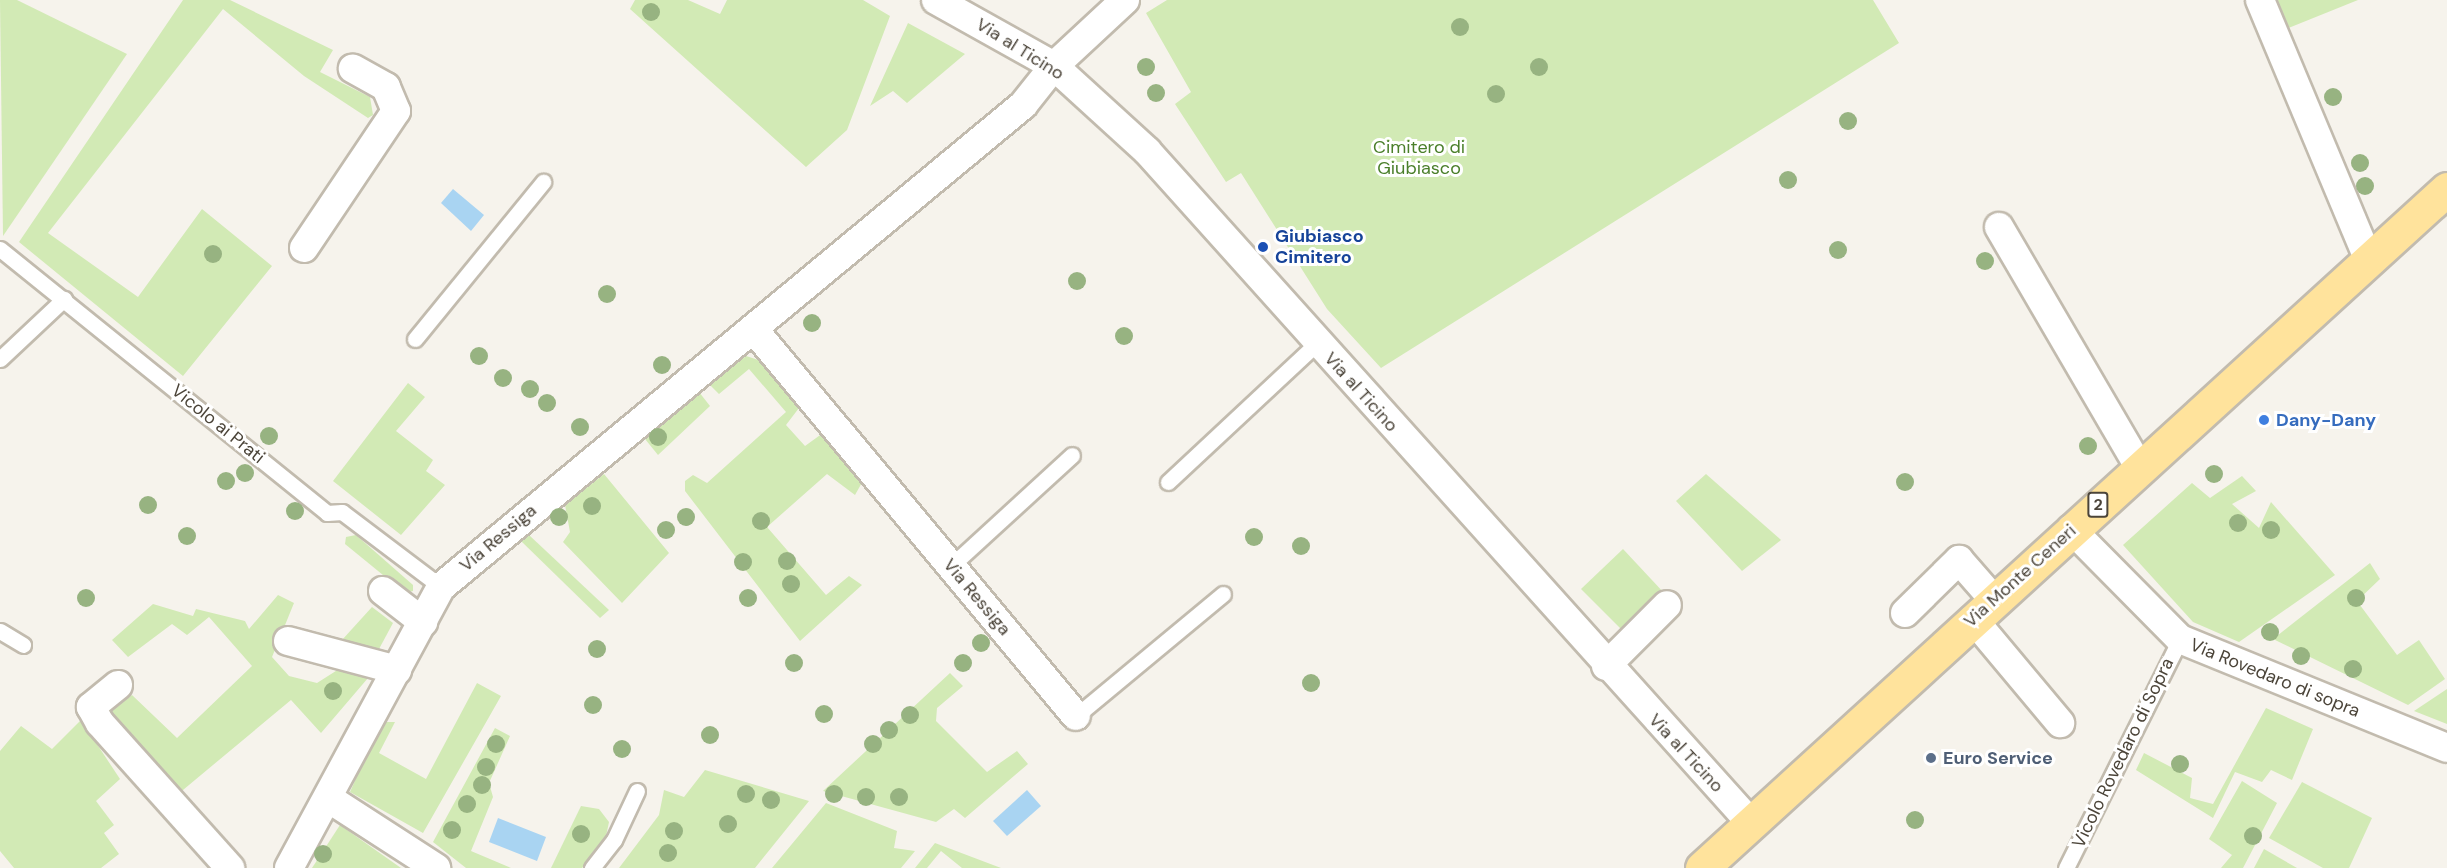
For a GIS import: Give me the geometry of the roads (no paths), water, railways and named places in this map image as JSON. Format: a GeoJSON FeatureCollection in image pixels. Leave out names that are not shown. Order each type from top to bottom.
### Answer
{"type":"FeatureCollection","features":[{"type":"Feature","properties":{"kind":"main road","name":"Via Monte Ceneri"},"geometry":{"type":"LineString","coordinates":[[1702,868],[1983,609],[2447,189]]}},
{"type":"Feature","properties":{"kind":"street","name":"Via al Ticino"},"geometry":{"type":"LineString","coordinates":[[936,0],[1054,66],[1147,151],[1606,666],[1752,824]]}},
{"type":"Feature","properties":{"kind":"street","name":"Via Ressiga"},"geometry":{"type":"LineString","coordinates":[[289,868],[441,587],[755,331],[1023,105],[1054,66],[1125,0]]}},
{"type":"Feature","properties":{"kind":"street"},"geometry":{"type":"LineString","coordinates":[[2260,0],[2369,260]]}},
{"type":"Feature","properties":{"kind":"street"},"geometry":{"type":"LineString","coordinates":[[304,248],[396,111],[386,87],[353,69]]}},
{"type":"Feature","properties":{"kind":"street"},"geometry":{"type":"LineString","coordinates":[[1999,227],[2139,467]]}},
{"type":"Feature","properties":{"kind":"street","name":"Via Ressiga"},"geometry":{"type":"LineString","coordinates":[[755,331],[1076,716]]}},
{"type":"Feature","properties":{"kind":"street","name":"Via Rovedaro di sopra"},"geometry":{"type":"LineString","coordinates":[[2071,529],[2180,639],[2447,748]]}},
{"type":"Feature","properties":{"kind":"street"},"geometry":{"type":"LineString","coordinates":[[1905,613],[1959,560],[1983,609],[2060,723]]}},
{"type":"Feature","properties":{"kind":"street"},"geometry":{"type":"LineString","coordinates":[[383,591],[423,622]]}},
{"type":"Feature","properties":{"kind":"street"},"geometry":{"type":"LineString","coordinates":[[1606,666],[1666,605]]}},
{"type":"Feature","properties":{"kind":"street"},"geometry":{"type":"LineString","coordinates":[[288,641],[397,670]]}},
{"type":"Feature","properties":{"kind":"street"},"geometry":{"type":"LineString","coordinates":[[118,685],[91,707],[100,723],[230,868]]}},
{"type":"Feature","properties":{"kind":"street"},"geometry":{"type":"LineString","coordinates":[[328,798],[436,868]]}},
{"type":"Feature","properties":{"kind":"lane"},"geometry":{"type":"LineString","coordinates":[[415,339],[543,182]]}},
{"type":"Feature","properties":{"kind":"lane","name":"Vicolo ai Prati"},"geometry":{"type":"LineString","coordinates":[[0,249],[327,513],[342,512],[441,587]]}},
{"type":"Feature","properties":{"kind":"lane"},"geometry":{"type":"LineString","coordinates":[[0,359],[64,299]]}},
{"type":"Feature","properties":{"kind":"lane"},"geometry":{"type":"LineString","coordinates":[[1168,483],[1317,343]]}},
{"type":"Feature","properties":{"kind":"lane"},"geometry":{"type":"LineString","coordinates":[[951,566],[1072,455]]}},
{"type":"Feature","properties":{"kind":"lane","name":"Via Ressiga"},"geometry":{"type":"LineString","coordinates":[[1076,716],[1223,594]]}},
{"type":"Feature","properties":{"kind":"lane"},"geometry":{"type":"LineString","coordinates":[[0,631],[23,645]]}},
{"type":"Feature","properties":{"kind":"lane","name":"Vicolo Rovedaro di Sopra"},"geometry":{"type":"LineString","coordinates":[[2066,868],[2180,639]]}},
{"type":"Feature","properties":{"kind":"lane"},"geometry":{"type":"LineString","coordinates":[[592,868],[614,840],[637,791]]}},
{"type":"Feature","properties":{"kind":"water"},"geometry":{"type":"Polygon","coordinates":[[[453,189],[484,215],[471,231],[441,203],[453,189]]]}},
{"type":"Feature","properties":{"kind":"water"},"geometry":{"type":"Polygon","coordinates":[[[1027,790],[1041,806],[1007,836],[993,821],[1027,790]]]}},
{"type":"Feature","properties":{"kind":"water"},"geometry":{"type":"Polygon","coordinates":[[[498,818],[546,837],[537,861],[489,842],[498,818]]]}},
{"type":"Feature","properties":{"kind":"place","name":"Giubiasco Cimitero"},"geometry":{"type":"Point","coordinates":[1263,247]}},
{"type":"Feature","properties":{"kind":"place","name":"Dany-Dany"},"geometry":{"type":"Point","coordinates":[2264,420]}},
{"type":"Feature","properties":{"kind":"place","name":"Euro Service"},"geometry":{"type":"Point","coordinates":[1931,758]}},
{"type":"Feature","properties":{"kind":"park label","name":"Cimitero di Giubiasco"},"geometry":{"type":"Point","coordinates":[1419,158]}}]}
